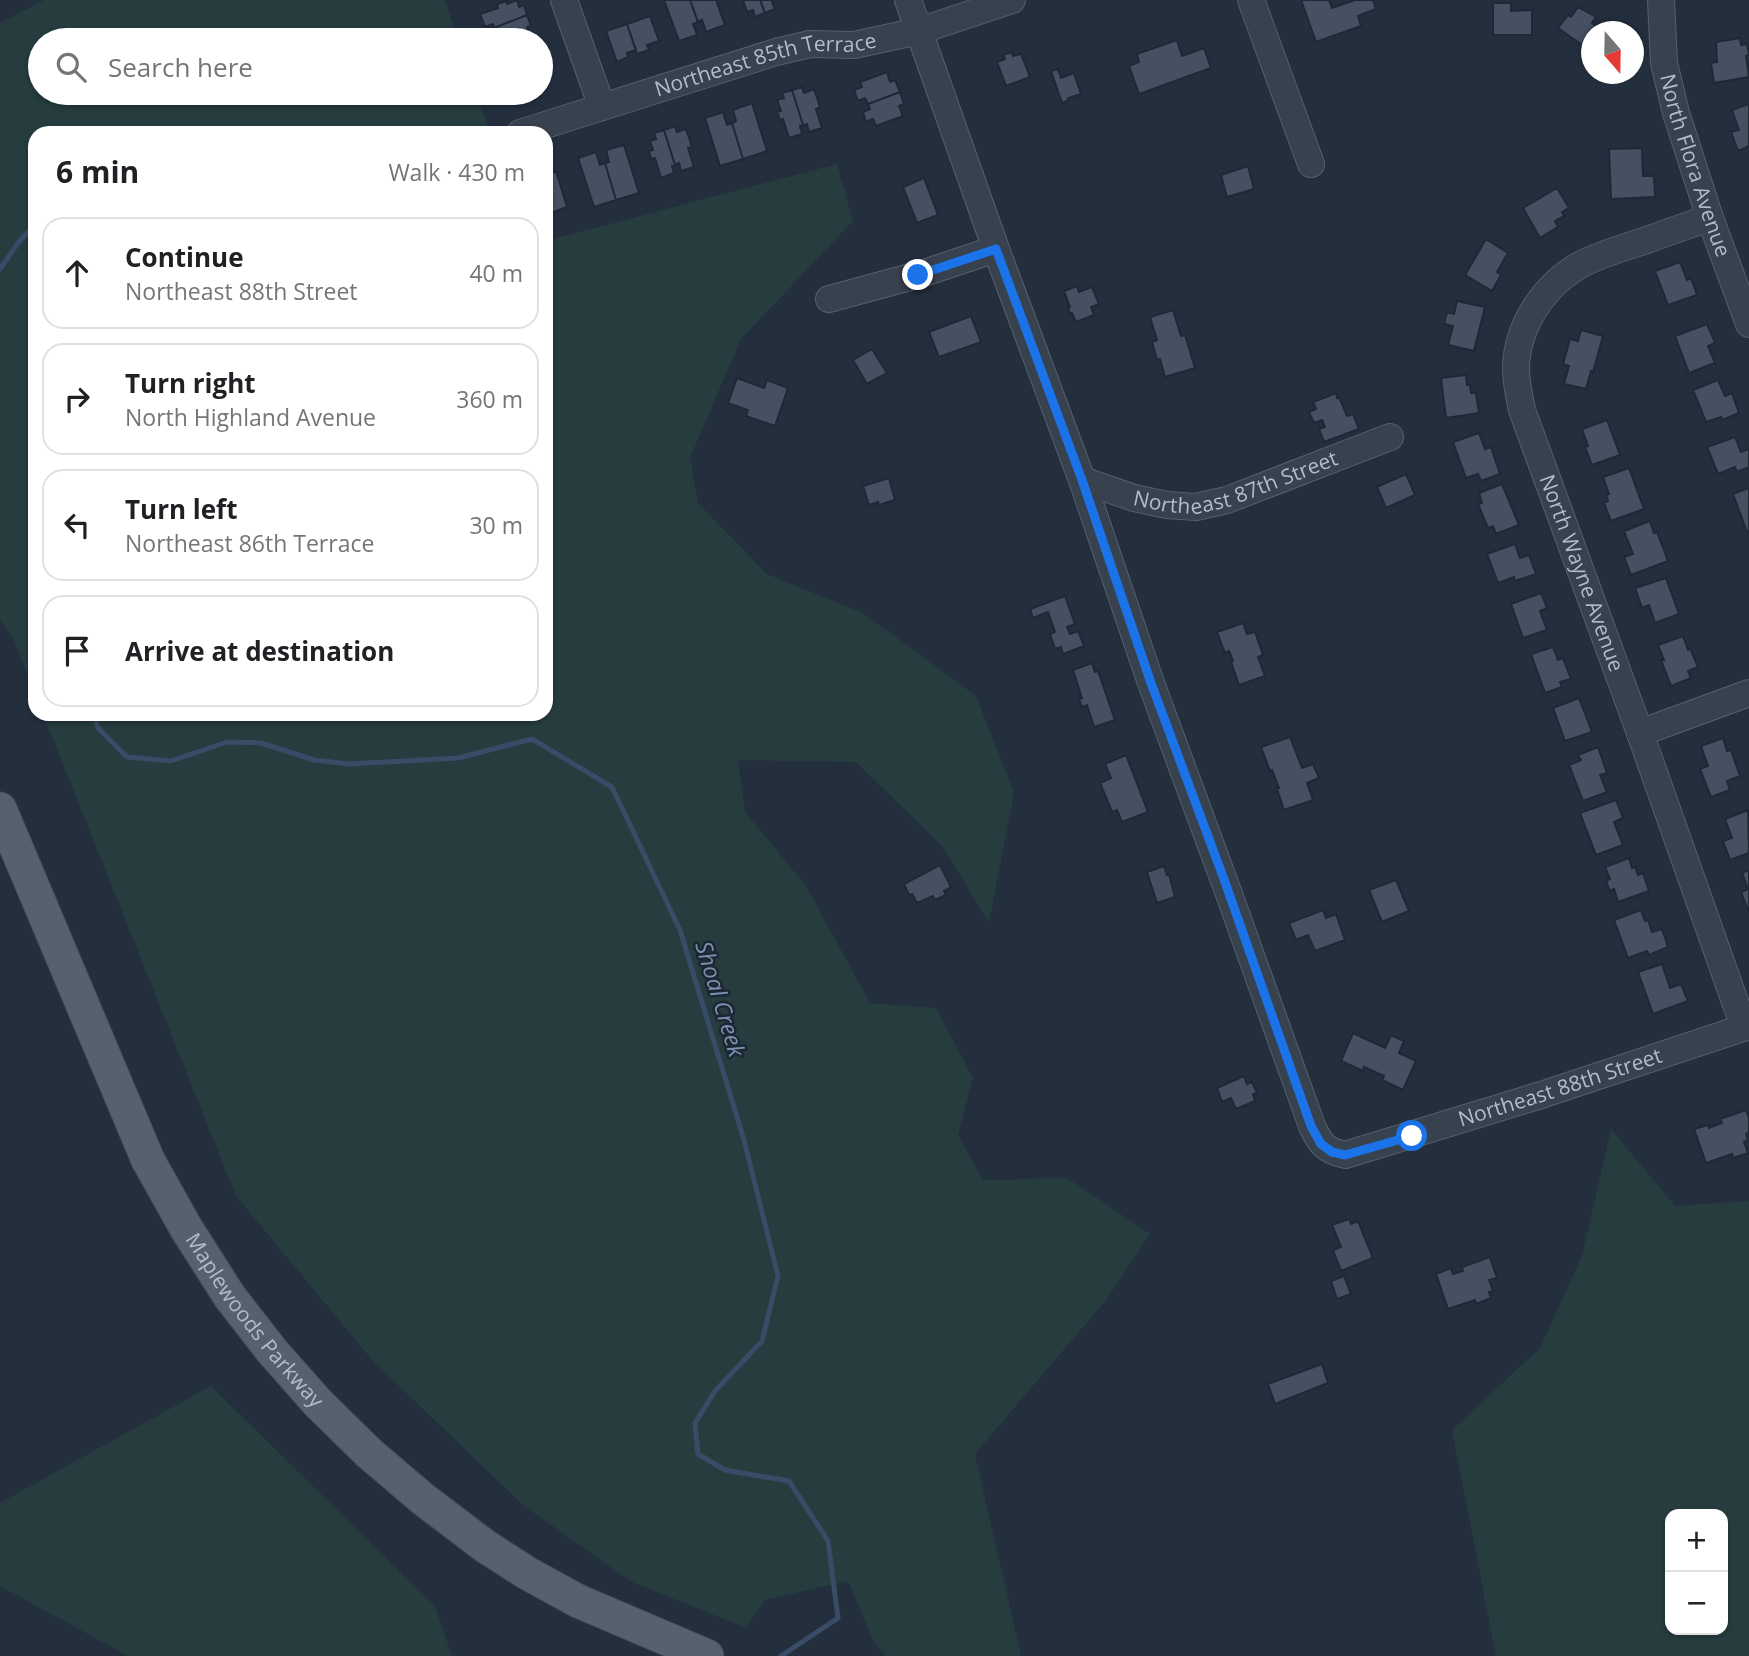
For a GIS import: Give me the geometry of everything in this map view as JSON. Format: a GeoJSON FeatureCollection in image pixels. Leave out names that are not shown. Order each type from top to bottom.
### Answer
{"type":"FeatureCollection","features":[{"type":"Feature","properties":{"kind":"main road","name":"Maplewoods Parkway"},"geometry":{"type":"LineString","coordinates":[[0,809],[148,1160],[186,1228],[230,1297],[272,1351],[318,1403],[369,1452],[423,1499],[485,1546],[578,1601],[707,1656]]}},
{"type":"Feature","properties":{"kind":"street"},"geometry":{"type":"LineString","coordinates":[[564,0],[602,107]]}},
{"type":"Feature","properties":{"kind":"street"},"geometry":{"type":"LineString","coordinates":[[908,0],[996,249],[1082,480]]}},
{"type":"Feature","properties":{"kind":"street","name":"Northeast 85th Terrace"},"geometry":{"type":"LineString","coordinates":[[542,126],[776,52],[810,44],[854,45],[919,31],[1012,0]]}},
{"type":"Feature","properties":{"kind":"street"},"geometry":{"type":"LineString","coordinates":[[1251,0],[1311,164]]}},
{"type":"Feature","properties":{"kind":"street","name":"North Flora Avenue"},"geometry":{"type":"LineString","coordinates":[[1661,0],[1664,63],[1676,113],[1710,218],[1749,324]]}},
{"type":"Feature","properties":{"kind":"street","name":"North Wayne Avenue"},"geometry":{"type":"LineString","coordinates":[[1710,218],[1578,266],[1556,283],[1537,303],[1519,345],[1516,365],[1522,410],[1746,1027]]}},
{"type":"Feature","properties":{"kind":"street"},"geometry":{"type":"LineString","coordinates":[[828,299],[918,275],[996,249]]}},
{"type":"Feature","properties":{"kind":"street","name":"Northeast 87th Street"},"geometry":{"type":"LineString","coordinates":[[1082,480],[1133,498],[1167,505],[1196,507],[1227,500],[1390,437]]}},
{"type":"Feature","properties":{"kind":"street","name":"Northeast 88th Street"},"geometry":{"type":"LineString","coordinates":[[1082,480],[1151,683],[1311,1126],[1321,1144],[1332,1152],[1345,1155],[1412,1136],[1746,1027]]}},
{"type":"Feature","properties":{"kind":"street"},"geometry":{"type":"LineString","coordinates":[[1640,733],[1749,693]]}},
{"type":"Feature","properties":{"kind":"green space"},"geometry":{"type":"Polygon","coordinates":[[[44,0],[445,0],[454,28],[28,28],[28,105],[480,105],[488,126],[28,126],[28,676],[13,638],[0,620],[0,23],[44,0]]]}},
{"type":"Feature","properties":{"kind":"green space"},"geometry":{"type":"Polygon","coordinates":[[[837,164],[853,221],[741,339],[690,458],[698,503],[767,574],[863,613],[976,696],[1014,792],[989,923],[943,847],[856,762],[738,760],[745,812],[806,886],[870,1003],[936,1008],[973,1078],[958,1135],[983,1180],[1067,1178],[1150,1234],[1107,1299],[975,1454],[1021,1656],[886,1656],[874,1642],[848,1581],[765,1600],[746,1628],[632,1582],[524,1506],[373,1361],[236,1196],[46,721],[553,721],[553,239],[837,164]]]}},
{"type":"Feature","properties":{"kind":"green space"},"geometry":{"type":"Polygon","coordinates":[[[1611,1129],[1675,1206],[1749,1201],[1749,1656],[1496,1656],[1452,1430],[1540,1348],[1582,1256],[1611,1129]]]}},
{"type":"Feature","properties":{"kind":"green space"},"geometry":{"type":"Polygon","coordinates":[[[211,1386],[435,1606],[452,1656],[128,1656],[0,1586],[0,1503],[211,1386]]]}},
{"type":"Feature","properties":{"kind":"building"},"geometry":{"type":"Polygon","coordinates":[[[517,0],[519,7],[524,5],[527,15],[494,28],[493,24],[485,27],[480,14],[498,8],[497,4],[517,0]]]}},
{"type":"Feature","properties":{"kind":"building"},"geometry":{"type":"Polygon","coordinates":[[[664,0],[690,0],[698,22],[693,24],[697,35],[679,41],[664,0]]]}},
{"type":"Feature","properties":{"kind":"building"},"geometry":{"type":"Polygon","coordinates":[[[690,0],[716,0],[725,25],[706,32],[702,20],[698,22],[690,0]]]}},
{"type":"Feature","properties":{"kind":"building"},"geometry":{"type":"Polygon","coordinates":[[[743,0],[760,0],[765,13],[755,17],[753,10],[747,12],[743,0]]]}},
{"type":"Feature","properties":{"kind":"building"},"geometry":{"type":"Polygon","coordinates":[[[760,0],[777,0],[772,2],[775,9],[765,13],[760,0]]]}},
{"type":"Feature","properties":{"kind":"building"},"geometry":{"type":"Polygon","coordinates":[[[1301,0],[1329,0],[1332,8],[1355,0],[1373,0],[1376,9],[1358,16],[1361,26],[1316,42],[1301,0]]]}},
{"type":"Feature","properties":{"kind":"building"},"geometry":{"type":"Polygon","coordinates":[[[1493,3],[1511,3],[1511,11],[1532,10],[1532,35],[1493,35],[1493,3]]]}},
{"type":"Feature","properties":{"kind":"building"},"geometry":{"type":"Polygon","coordinates":[[[1578,7],[1596,17],[1593,21],[1581,21],[1581,44],[1558,28],[1568,15],[1571,17],[1578,7]]]}},
{"type":"Feature","properties":{"kind":"building"},"geometry":{"type":"Polygon","coordinates":[[[527,15],[531,26],[527,28],[494,28],[527,15]]]}},
{"type":"Feature","properties":{"kind":"building"},"geometry":{"type":"Polygon","coordinates":[[[650,16],[659,41],[647,45],[649,50],[637,54],[627,24],[650,16]]]}},
{"type":"Feature","properties":{"kind":"building"},"geometry":{"type":"Polygon","coordinates":[[[627,24],[636,50],[627,53],[628,57],[617,62],[606,31],[627,24]]]}},
{"type":"Feature","properties":{"kind":"building"},"geometry":{"type":"Polygon","coordinates":[[[1740,38],[1741,45],[1747,44],[1749,77],[1714,83],[1711,63],[1717,62],[1716,42],[1740,38]]]}},
{"type":"Feature","properties":{"kind":"building"},"geometry":{"type":"Polygon","coordinates":[[[1177,40],[1182,56],[1204,48],[1211,68],[1139,94],[1129,66],[1139,62],[1137,54],[1177,40]]]}},
{"type":"Feature","properties":{"kind":"building"},"geometry":{"type":"Polygon","coordinates":[[[1012,52],[1013,56],[1021,54],[1030,77],[1006,86],[997,62],[1005,59],[1003,55],[1012,52]]]}},
{"type":"Feature","properties":{"kind":"building"},"geometry":{"type":"Polygon","coordinates":[[[1058,69],[1061,78],[1074,73],[1081,94],[1062,103],[1051,71],[1058,69]]]}},
{"type":"Feature","properties":{"kind":"building"},"geometry":{"type":"Polygon","coordinates":[[[887,72],[890,82],[895,80],[900,92],[868,104],[865,98],[858,101],[854,90],[862,87],[860,82],[887,72]]]}},
{"type":"Feature","properties":{"kind":"building"},"geometry":{"type":"Polygon","coordinates":[[[802,87],[804,93],[814,89],[820,107],[816,109],[822,128],[809,132],[807,124],[803,125],[792,90],[802,87]]]}},
{"type":"Feature","properties":{"kind":"building"},"geometry":{"type":"Polygon","coordinates":[[[792,90],[803,125],[800,126],[802,134],[789,138],[783,119],[780,120],[777,112],[781,111],[777,100],[784,98],[782,93],[792,90]]]}},
{"type":"Feature","properties":{"kind":"building"},"geometry":{"type":"Polygon","coordinates":[[[900,92],[904,104],[899,106],[903,116],[876,126],[873,119],[866,122],[863,112],[870,109],[868,104],[900,92]]]}},
{"type":"Feature","properties":{"kind":"building"},"geometry":{"type":"Polygon","coordinates":[[[752,103],[767,151],[743,159],[732,123],[736,121],[733,110],[752,103]]]}},
{"type":"Feature","properties":{"kind":"building"},"geometry":{"type":"Polygon","coordinates":[[[1749,104],[1749,146],[1738,151],[1731,132],[1739,130],[1732,110],[1749,104]]]}},
{"type":"Feature","properties":{"kind":"building"},"geometry":{"type":"Polygon","coordinates":[[[723,112],[727,125],[732,123],[743,159],[720,166],[705,118],[723,112]]]}},
{"type":"Feature","properties":{"kind":"building"},"geometry":{"type":"Polygon","coordinates":[[[675,126],[677,132],[686,129],[692,147],[688,148],[694,167],[681,171],[679,163],[675,165],[664,130],[675,126]]]}},
{"type":"Feature","properties":{"kind":"building"},"geometry":{"type":"Polygon","coordinates":[[[664,130],[675,165],[672,166],[674,173],[661,178],[655,158],[651,159],[649,151],[653,150],[650,141],[656,139],[654,133],[664,130]]]}},
{"type":"Feature","properties":{"kind":"building"},"geometry":{"type":"Polygon","coordinates":[[[624,145],[639,193],[616,200],[605,163],[609,162],[606,150],[624,145]]]}},
{"type":"Feature","properties":{"kind":"building"},"geometry":{"type":"Polygon","coordinates":[[[1642,148],[1643,176],[1654,176],[1655,197],[1611,199],[1609,149],[1642,148]]]}},
{"type":"Feature","properties":{"kind":"building"},"geometry":{"type":"Polygon","coordinates":[[[596,152],[600,165],[605,163],[616,200],[594,207],[578,158],[596,152]]]}},
{"type":"Feature","properties":{"kind":"building"},"geometry":{"type":"Polygon","coordinates":[[[1248,166],[1254,189],[1227,197],[1221,175],[1248,166]]]}},
{"type":"Feature","properties":{"kind":"building"},"geometry":{"type":"Polygon","coordinates":[[[556,171],[567,207],[553,212],[553,172],[556,171]]]}},
{"type":"Feature","properties":{"kind":"building"},"geometry":{"type":"Polygon","coordinates":[[[924,178],[938,215],[917,223],[903,187],[924,178]]]}},
{"type":"Feature","properties":{"kind":"building"},"geometry":{"type":"Polygon","coordinates":[[[1557,188],[1569,208],[1562,212],[1564,216],[1555,221],[1558,227],[1540,238],[1523,208],[1557,188]]]}},
{"type":"Feature","properties":{"kind":"building"},"geometry":{"type":"Polygon","coordinates":[[[1486,239],[1508,253],[1497,272],[1501,275],[1492,291],[1465,275],[1486,239]]]}},
{"type":"Feature","properties":{"kind":"building"},"geometry":{"type":"Polygon","coordinates":[[[1680,262],[1687,280],[1691,278],[1697,295],[1668,305],[1655,271],[1680,262]]]}},
{"type":"Feature","properties":{"kind":"building"},"geometry":{"type":"Polygon","coordinates":[[[1077,286],[1079,292],[1092,287],[1099,304],[1091,307],[1094,315],[1076,322],[1072,313],[1070,314],[1064,291],[1077,286]]]}},
{"type":"Feature","properties":{"kind":"building"},"geometry":{"type":"Polygon","coordinates":[[[1457,301],[1485,307],[1474,351],[1448,345],[1453,326],[1444,324],[1447,312],[1454,314],[1457,301]]]}},
{"type":"Feature","properties":{"kind":"building"},"geometry":{"type":"Polygon","coordinates":[[[1173,310],[1181,336],[1185,335],[1195,368],[1165,377],[1152,342],[1157,340],[1150,317],[1173,310]]]}},
{"type":"Feature","properties":{"kind":"building"},"geometry":{"type":"Polygon","coordinates":[[[971,316],[981,342],[939,357],[929,332],[971,316]]]}},
{"type":"Feature","properties":{"kind":"building"},"geometry":{"type":"Polygon","coordinates":[[[1707,324],[1715,343],[1708,346],[1715,363],[1689,373],[1675,336],[1707,324]]]}},
{"type":"Feature","properties":{"kind":"building"},"geometry":{"type":"Polygon","coordinates":[[[1581,330],[1603,336],[1586,389],[1564,384],[1569,366],[1563,364],[1570,339],[1578,341],[1581,330]]]}},
{"type":"Feature","properties":{"kind":"building"},"geometry":{"type":"Polygon","coordinates":[[[872,349],[887,373],[867,384],[853,360],[872,349]]]}},
{"type":"Feature","properties":{"kind":"building"},"geometry":{"type":"Polygon","coordinates":[[[1466,375],[1471,393],[1476,393],[1479,413],[1446,418],[1441,378],[1466,375]]]}},
{"type":"Feature","properties":{"kind":"building"},"geometry":{"type":"Polygon","coordinates":[[[737,378],[764,388],[767,380],[788,388],[775,426],[746,416],[748,410],[728,403],[737,378]]]}},
{"type":"Feature","properties":{"kind":"building"},"geometry":{"type":"Polygon","coordinates":[[[1718,380],[1725,396],[1732,393],[1739,413],[1722,420],[1721,417],[1706,422],[1693,390],[1718,380]]]}},
{"type":"Feature","properties":{"kind":"building"},"geometry":{"type":"Polygon","coordinates":[[[1336,393],[1347,416],[1353,414],[1359,429],[1324,442],[1319,429],[1325,427],[1322,420],[1314,423],[1309,412],[1316,409],[1313,402],[1336,393]]]}},
{"type":"Feature","properties":{"kind":"building"},"geometry":{"type":"Polygon","coordinates":[[[1607,420],[1620,455],[1592,465],[1582,429],[1607,420]]]}},
{"type":"Feature","properties":{"kind":"building"},"geometry":{"type":"Polygon","coordinates":[[[1479,433],[1485,449],[1491,447],[1500,474],[1481,481],[1478,474],[1466,478],[1453,442],[1479,433]]]}},
{"type":"Feature","properties":{"kind":"building"},"geometry":{"type":"Polygon","coordinates":[[[1735,437],[1741,452],[1749,449],[1749,467],[1737,472],[1735,467],[1718,474],[1707,447],[1735,437]]]}},
{"type":"Feature","properties":{"kind":"building"},"geometry":{"type":"Polygon","coordinates":[[[1629,468],[1644,509],[1611,521],[1604,503],[1608,501],[1606,495],[1609,494],[1603,477],[1629,468]]]}},
{"type":"Feature","properties":{"kind":"building"},"geometry":{"type":"Polygon","coordinates":[[[1406,474],[1415,495],[1386,508],[1377,487],[1406,474]]]}},
{"type":"Feature","properties":{"kind":"building"},"geometry":{"type":"Polygon","coordinates":[[[889,478],[895,500],[869,505],[863,486],[889,478]]]}},
{"type":"Feature","properties":{"kind":"building"},"geometry":{"type":"Polygon","coordinates":[[[1502,484],[1519,525],[1496,534],[1493,526],[1488,528],[1478,504],[1482,503],[1479,493],[1502,484]]]}},
{"type":"Feature","properties":{"kind":"building"},"geometry":{"type":"Polygon","coordinates":[[[1749,488],[1749,531],[1747,532],[1733,494],[1749,488]]]}},
{"type":"Feature","properties":{"kind":"building"},"geometry":{"type":"Polygon","coordinates":[[[1650,521],[1668,561],[1631,575],[1624,557],[1633,554],[1624,531],[1650,521]]]}},
{"type":"Feature","properties":{"kind":"building"},"geometry":{"type":"Polygon","coordinates":[[[1515,544],[1520,558],[1529,555],[1536,574],[1515,581],[1514,577],[1498,583],[1487,554],[1515,544]]]}},
{"type":"Feature","properties":{"kind":"building"},"geometry":{"type":"Polygon","coordinates":[[[1666,578],[1679,614],[1655,623],[1649,605],[1642,608],[1635,588],[1666,578]]]}},
{"type":"Feature","properties":{"kind":"building"},"geometry":{"type":"Polygon","coordinates":[[[1541,593],[1547,608],[1540,611],[1547,630],[1523,638],[1511,604],[1541,593]]]}},
{"type":"Feature","properties":{"kind":"building"},"geometry":{"type":"Polygon","coordinates":[[[1065,596],[1075,624],[1067,627],[1070,634],[1078,631],[1084,646],[1063,654],[1061,647],[1055,649],[1050,634],[1055,632],[1048,612],[1033,618],[1030,609],[1065,596]]]}},
{"type":"Feature","properties":{"kind":"building"},"geometry":{"type":"Polygon","coordinates":[[[1243,623],[1247,634],[1255,632],[1263,655],[1258,657],[1265,676],[1239,685],[1229,651],[1225,653],[1217,632],[1243,623]]]}},
{"type":"Feature","properties":{"kind":"building"},"geometry":{"type":"Polygon","coordinates":[[[1683,636],[1698,667],[1688,671],[1691,678],[1671,686],[1658,645],[1683,636]]]}},
{"type":"Feature","properties":{"kind":"building"},"geometry":{"type":"Polygon","coordinates":[[[1553,647],[1558,660],[1563,658],[1571,679],[1560,682],[1562,687],[1545,693],[1531,654],[1553,647]]]}},
{"type":"Feature","properties":{"kind":"building"},"geometry":{"type":"Polygon","coordinates":[[[1092,663],[1095,672],[1098,671],[1115,720],[1094,727],[1087,705],[1082,707],[1079,699],[1082,698],[1073,670],[1092,663]]]}},
{"type":"Feature","properties":{"kind":"building"},"geometry":{"type":"Polygon","coordinates":[[[1579,698],[1592,732],[1565,741],[1553,708],[1579,698]]]}},
{"type":"Feature","properties":{"kind":"building"},"geometry":{"type":"Polygon","coordinates":[[[1290,737],[1302,768],[1313,764],[1319,778],[1307,783],[1313,800],[1284,810],[1277,789],[1279,788],[1261,747],[1290,737]]]}},
{"type":"Feature","properties":{"kind":"building"},"geometry":{"type":"Polygon","coordinates":[[[1723,738],[1727,751],[1731,750],[1740,776],[1727,781],[1730,790],[1711,797],[1700,769],[1708,766],[1701,746],[1723,738]]]}},
{"type":"Feature","properties":{"kind":"building"},"geometry":{"type":"Polygon","coordinates":[[[1598,747],[1607,773],[1600,775],[1607,792],[1583,801],[1569,765],[1581,760],[1578,755],[1598,747]]]}},
{"type":"Feature","properties":{"kind":"building"},"geometry":{"type":"Polygon","coordinates":[[[1126,755],[1148,812],[1122,822],[1117,810],[1112,812],[1100,783],[1111,778],[1105,764],[1126,755]]]}},
{"type":"Feature","properties":{"kind":"building"},"geometry":{"type":"Polygon","coordinates":[[[1616,800],[1623,818],[1614,822],[1623,845],[1596,855],[1580,813],[1616,800]]]}},
{"type":"Feature","properties":{"kind":"building"},"geometry":{"type":"Polygon","coordinates":[[[1748,810],[1749,853],[1730,860],[1723,841],[1732,838],[1725,819],[1748,810]]]}},
{"type":"Feature","properties":{"kind":"building"},"geometry":{"type":"Polygon","coordinates":[[[1629,858],[1638,875],[1643,873],[1649,891],[1618,902],[1614,889],[1610,891],[1606,881],[1610,879],[1605,867],[1629,858]]]}},
{"type":"Feature","properties":{"kind":"building"},"geometry":{"type":"Polygon","coordinates":[[[940,865],[951,887],[944,891],[946,895],[935,900],[933,896],[917,903],[904,884],[940,865]]]}},
{"type":"Feature","properties":{"kind":"building"},"geometry":{"type":"Polygon","coordinates":[[[1164,866],[1175,897],[1157,903],[1147,872],[1164,866]]]}},
{"type":"Feature","properties":{"kind":"building"},"geometry":{"type":"Polygon","coordinates":[[[1749,870],[1749,913],[1741,892],[1748,889],[1742,873],[1749,870]]]}},
{"type":"Feature","properties":{"kind":"building"},"geometry":{"type":"Polygon","coordinates":[[[1396,880],[1409,911],[1382,922],[1369,890],[1396,880]]]}},
{"type":"Feature","properties":{"kind":"building"},"geometry":{"type":"Polygon","coordinates":[[[1323,910],[1326,918],[1336,914],[1345,940],[1315,951],[1308,935],[1296,940],[1289,923],[1323,910]]]}},
{"type":"Feature","properties":{"kind":"building"},"geometry":{"type":"Polygon","coordinates":[[[1641,910],[1652,932],[1662,929],[1668,947],[1649,955],[1647,951],[1628,958],[1614,920],[1641,910]]]}},
{"type":"Feature","properties":{"kind":"building"},"geometry":{"type":"Polygon","coordinates":[[[1662,964],[1670,988],[1681,984],[1688,1001],[1653,1014],[1638,972],[1662,964]]]}},
{"type":"Feature","properties":{"kind":"building"},"geometry":{"type":"Polygon","coordinates":[[[1353,1033],[1385,1048],[1391,1035],[1404,1041],[1399,1053],[1416,1061],[1403,1090],[1382,1080],[1384,1076],[1364,1067],[1363,1071],[1341,1061],[1353,1033]]]}},
{"type":"Feature","properties":{"kind":"building"},"geometry":{"type":"Polygon","coordinates":[[[1244,1076],[1247,1084],[1252,1082],[1257,1093],[1253,1094],[1255,1101],[1236,1109],[1231,1098],[1222,1102],[1217,1088],[1244,1076]]]}},
{"type":"Feature","properties":{"kind":"building"},"geometry":{"type":"Polygon","coordinates":[[[1746,1110],[1749,1132],[1746,1134],[1748,1140],[1744,1142],[1748,1153],[1733,1158],[1732,1154],[1706,1163],[1694,1129],[1708,1125],[1709,1128],[1722,1123],[1720,1119],[1746,1110]]]}},
{"type":"Feature","properties":{"kind":"building"},"geometry":{"type":"Polygon","coordinates":[[[1349,1219],[1351,1224],[1358,1221],[1373,1258],[1341,1271],[1333,1250],[1341,1247],[1332,1225],[1349,1219]]]}},
{"type":"Feature","properties":{"kind":"building"},"geometry":{"type":"Polygon","coordinates":[[[1490,1257],[1497,1278],[1489,1280],[1493,1291],[1489,1292],[1491,1298],[1448,1309],[1436,1274],[1451,1268],[1453,1274],[1463,1271],[1462,1267],[1490,1257]]]}},
{"type":"Feature","properties":{"kind":"building"},"geometry":{"type":"Polygon","coordinates":[[[1344,1276],[1351,1294],[1337,1299],[1331,1281],[1344,1276]]]}},
{"type":"Feature","properties":{"kind":"building"},"geometry":{"type":"Polygon","coordinates":[[[1322,1364],[1328,1383],[1275,1404],[1268,1384],[1322,1364]]]}},
{"type":"Feature","properties":{"kind":"waterway","name":"Shoal Creek"},"geometry":{"type":"LineString","coordinates":[[0,269],[28,232]]}},
{"type":"Feature","properties":{"kind":"waterway","name":"Shoal Creek"},"geometry":{"type":"LineString","coordinates":[[96,721],[98,728],[127,757],[171,761],[227,742],[261,743],[314,760],[349,764],[458,758],[532,739],[612,787],[680,930],[744,1140],[778,1276],[762,1341],[715,1391],[695,1423],[698,1454],[725,1470],[789,1481],[828,1541],[838,1618],[781,1656]]}},
{"type":"Feature","properties":{"kind":"route"},"geometry":{"type":"LineString","coordinates":[[918,275],[996,249],[1082,480],[1151,683],[1311,1126],[1321,1144],[1332,1152],[1345,1155],[1412,1136]]}}]}
